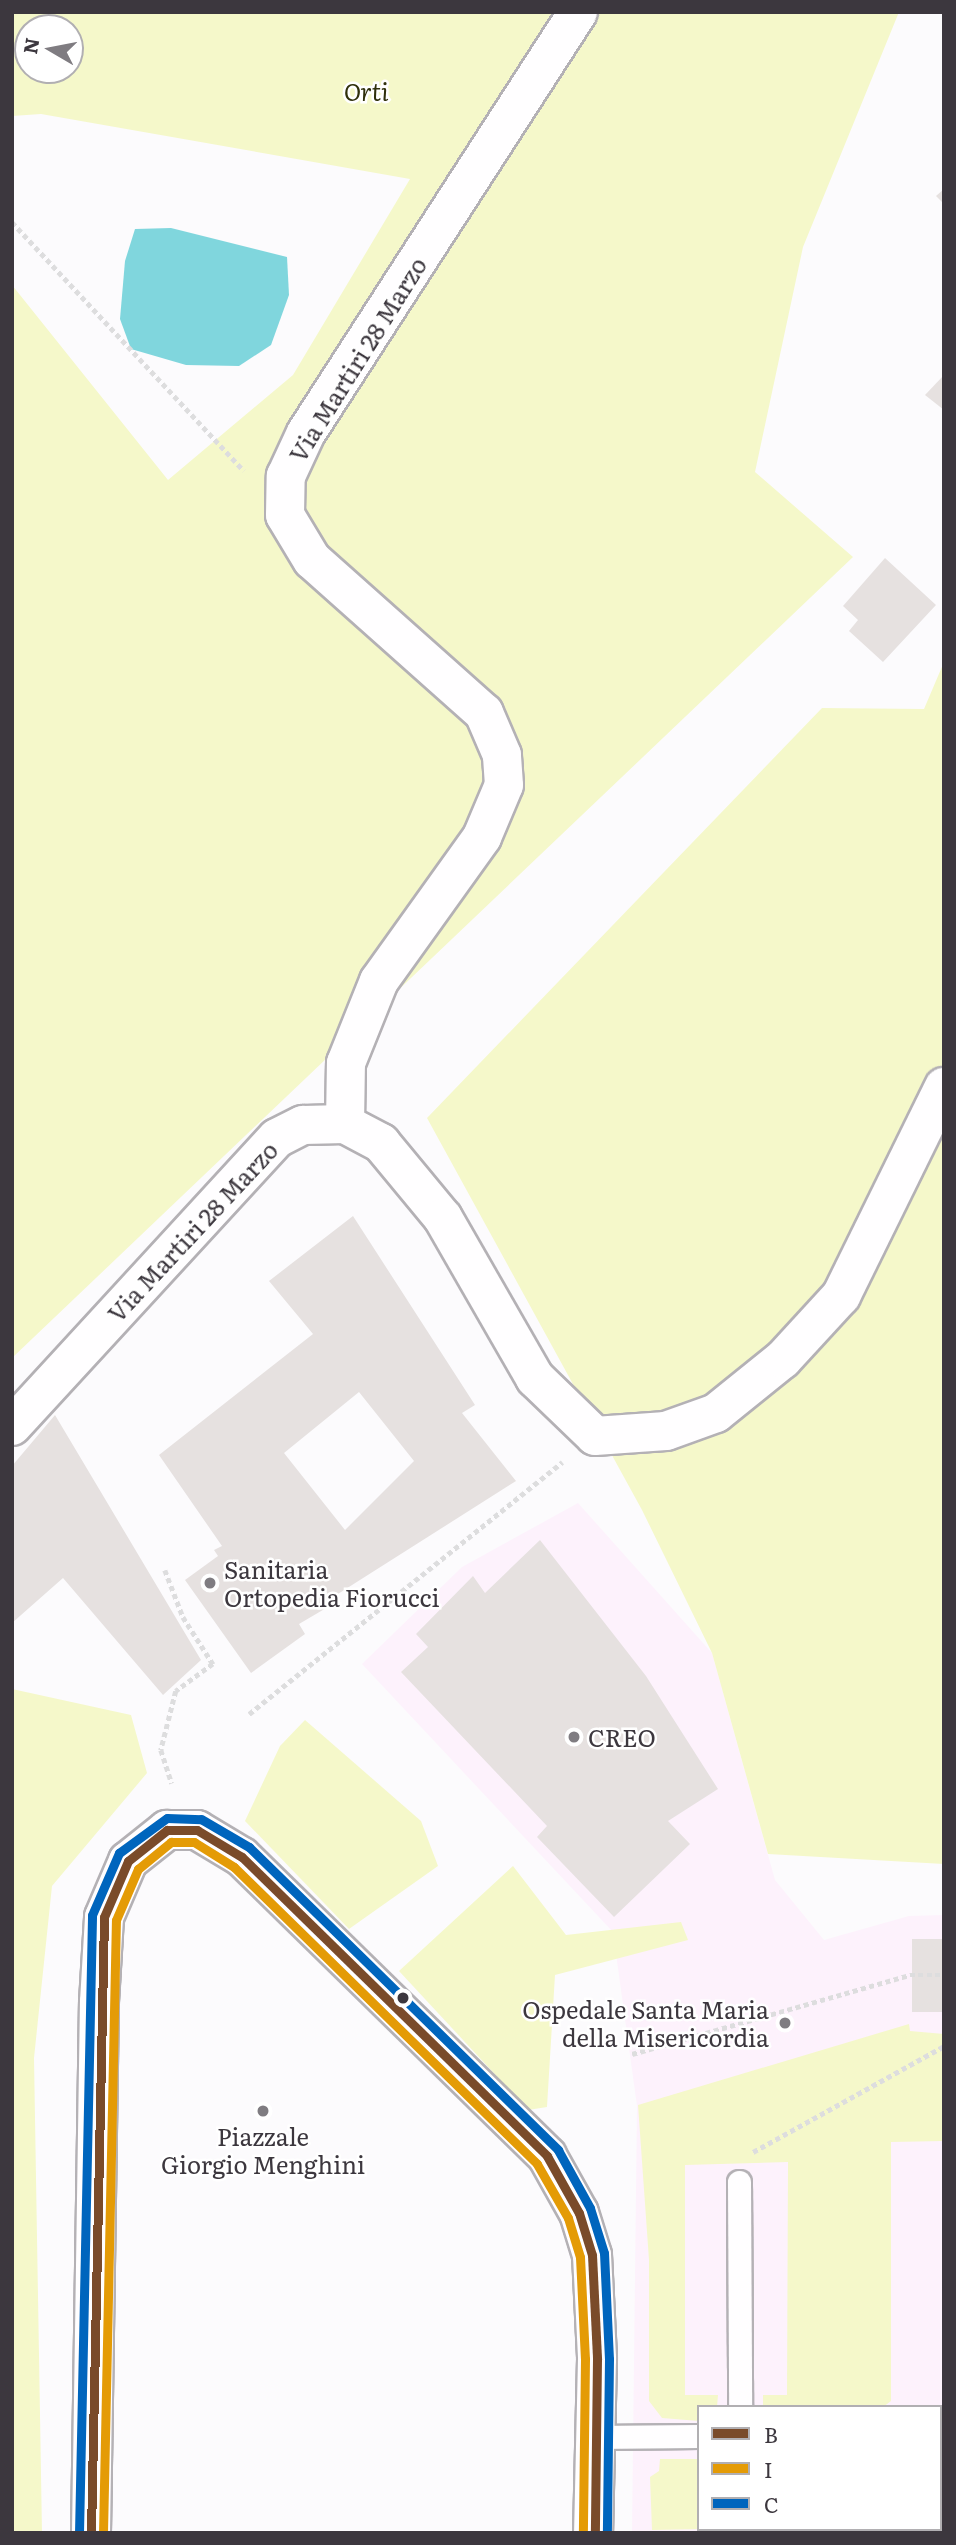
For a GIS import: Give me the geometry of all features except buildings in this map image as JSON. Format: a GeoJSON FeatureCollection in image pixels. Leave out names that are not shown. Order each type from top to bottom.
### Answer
{"type":"FeatureCollection","features":[{"type":"Feature","properties":{"kind":"street","name":"Via Martiri 28 Marzo"},"geometry":{"type":"LineString","coordinates":[[285,515],[286,476],[306,433],[578,12]]}},
{"type":"Feature","properties":{"kind":"street"},"geometry":{"type":"LineString","coordinates":[[285,515],[312,560],[484,713],[502,755],[504,785],[482,837],[379,981],[346,1063],[345,1124],[381,1143],[443,1218],[535,1378],[595,1436],[666,1432],[716,1413],[783,1359],[841,1296],[944,1087]]}},
{"type":"Feature","properties":{"kind":"street","name":"Via Martiri 28 Marzo"},"geometry":{"type":"LineString","coordinates":[[12,1426],[277,1138],[303,1125],[345,1124]]}},
{"type":"Feature","properties":{"kind":"street"},"geometry":{"type":"LineString","coordinates":[[91,2533],[99,2002],[104,1917],[128,1861],[167,1830],[197,1830],[242,1857],[547,2156],[579,2213],[592,2255],[597,2359],[594,2531]]}},
{"type":"Feature","properties":{"kind":"lane"},"geometry":{"type":"LineString","coordinates":[[739,2182],[740,2405]]}},
{"type":"Feature","properties":{"kind":"lane"},"geometry":{"type":"LineString","coordinates":[[594,2437],[697,2436]]}},
{"type":"Feature","properties":{"kind":"path"},"geometry":{"type":"LineString","coordinates":[[12,222],[285,515]]}},
{"type":"Feature","properties":{"kind":"path"},"geometry":{"type":"LineString","coordinates":[[248,1714],[595,1436]]}},
{"type":"Feature","properties":{"kind":"path"},"geometry":{"type":"LineString","coordinates":[[165,1570],[183,1617],[213,1664],[176,1691],[162,1750],[172,1783]]}},
{"type":"Feature","properties":{"kind":"path"},"geometry":{"type":"LineString","coordinates":[[632,2054],[910,1975],[944,1975]]}},
{"type":"Feature","properties":{"kind":"path"},"geometry":{"type":"LineString","coordinates":[[739,2182],[744,2157],[944,2046]]}},
{"type":"Feature","properties":{"kind":"shaded area","name":"Ospedale Santa Maria della Misericordia"},"geometry":{"type":"Polygon","coordinates":[[[578,1503],[712,1653],[775,1880],[824,1940],[909,1916],[944,1915],[944,2533],[632,2533],[637,2106],[613,1932],[362,1664],[462,1567],[578,1503]]]}},
{"type":"Feature","properties":{"kind":"green space","name":"Orti"},"geometry":{"type":"Polygon","coordinates":[[[12,12],[899,12],[803,247],[755,472],[853,557],[12,1358],[12,285],[168,480],[293,375],[410,179],[41,114],[12,116],[12,12]]]}},
{"type":"Feature","properties":{"kind":"green space"},"geometry":{"type":"Polygon","coordinates":[[[944,662],[944,1864],[768,1854],[712,1653],[642,1510],[427,1118],[822,708],[924,709],[944,662]]]}},
{"type":"Feature","properties":{"kind":"green space"},"geometry":{"type":"Polygon","coordinates":[[[12,1689],[131,1715],[147,1773],[52,1886],[34,2058],[42,2533],[12,2533],[12,1689]]]}},
{"type":"Feature","properties":{"kind":"green space"},"geometry":{"type":"Polygon","coordinates":[[[305,1720],[421,1821],[438,1866],[349,1929],[245,1821],[280,1746],[305,1720]]]}},
{"type":"Feature","properties":{"kind":"green space"},"geometry":{"type":"Polygon","coordinates":[[[513,1866],[566,1935],[681,1922],[688,1940],[555,1975],[547,2107],[528,2110],[399,1971],[513,1866]]]}},
{"type":"Feature","properties":{"kind":"green space"},"geometry":{"type":"Polygon","coordinates":[[[909,2024],[910,2031],[944,2034],[944,2141],[891,2142],[891,2401],[886,2405],[763,2405],[763,2395],[787,2395],[788,2162],[685,2165],[685,2395],[718,2395],[717,2405],[697,2405],[697,2421],[662,2418],[649,2401],[649,2260],[638,2105],[909,2024]]]}},
{"type":"Feature","properties":{"kind":"green space"},"geometry":{"type":"Polygon","coordinates":[[[660,2459],[697,2459],[697,2529],[652,2530],[650,2477],[659,2471],[660,2459]]]}},
{"type":"Feature","properties":{"kind":"water"},"geometry":{"type":"Polygon","coordinates":[[[171,228],[287,257],[289,295],[271,345],[239,366],[186,365],[131,349],[120,319],[125,261],[135,229],[171,228]]]}},
{"type":"Feature","properties":{"kind":"transit line","name":"C"},"geometry":{"type":"LineString","coordinates":[[79,2533],[92,1915],[119,1853],[167,1818],[201,1819],[249,1847],[558,2150],[590,2208],[604,2253],[609,2359],[607,2533]]}},
{"type":"Feature","properties":{"kind":"transit line","name":"B"},"geometry":{"type":"LineString","coordinates":[[91,2533],[104,1917],[128,1861],[167,1830],[197,1830],[242,1857],[547,2156],[579,2213],[592,2255],[597,2359],[595,2533]]}},
{"type":"Feature","properties":{"kind":"transit line","name":"I"},"geometry":{"type":"LineString","coordinates":[[103,2533],[116,1920],[138,1869],[171,1842],[194,1842],[234,1867],[537,2164],[568,2218],[580,2257],[585,2359],[583,2533]]}},
{"type":"Feature","properties":{"kind":"place","name":"Sanitaria Ortopedia Fiorucci"},"geometry":{"type":"Point","coordinates":[210,1583]}},
{"type":"Feature","properties":{"kind":"place","name":"CREO"},"geometry":{"type":"Point","coordinates":[574,1737]}},
{"type":"Feature","properties":{"kind":"place","name":"Ospedale Santa Maria della Misericordia"},"geometry":{"type":"Point","coordinates":[785,2023]}},
{"type":"Feature","properties":{"kind":"place","name":"Piazzale Giorgio Menghini"},"geometry":{"type":"Point","coordinates":[263,2111]}}]}
